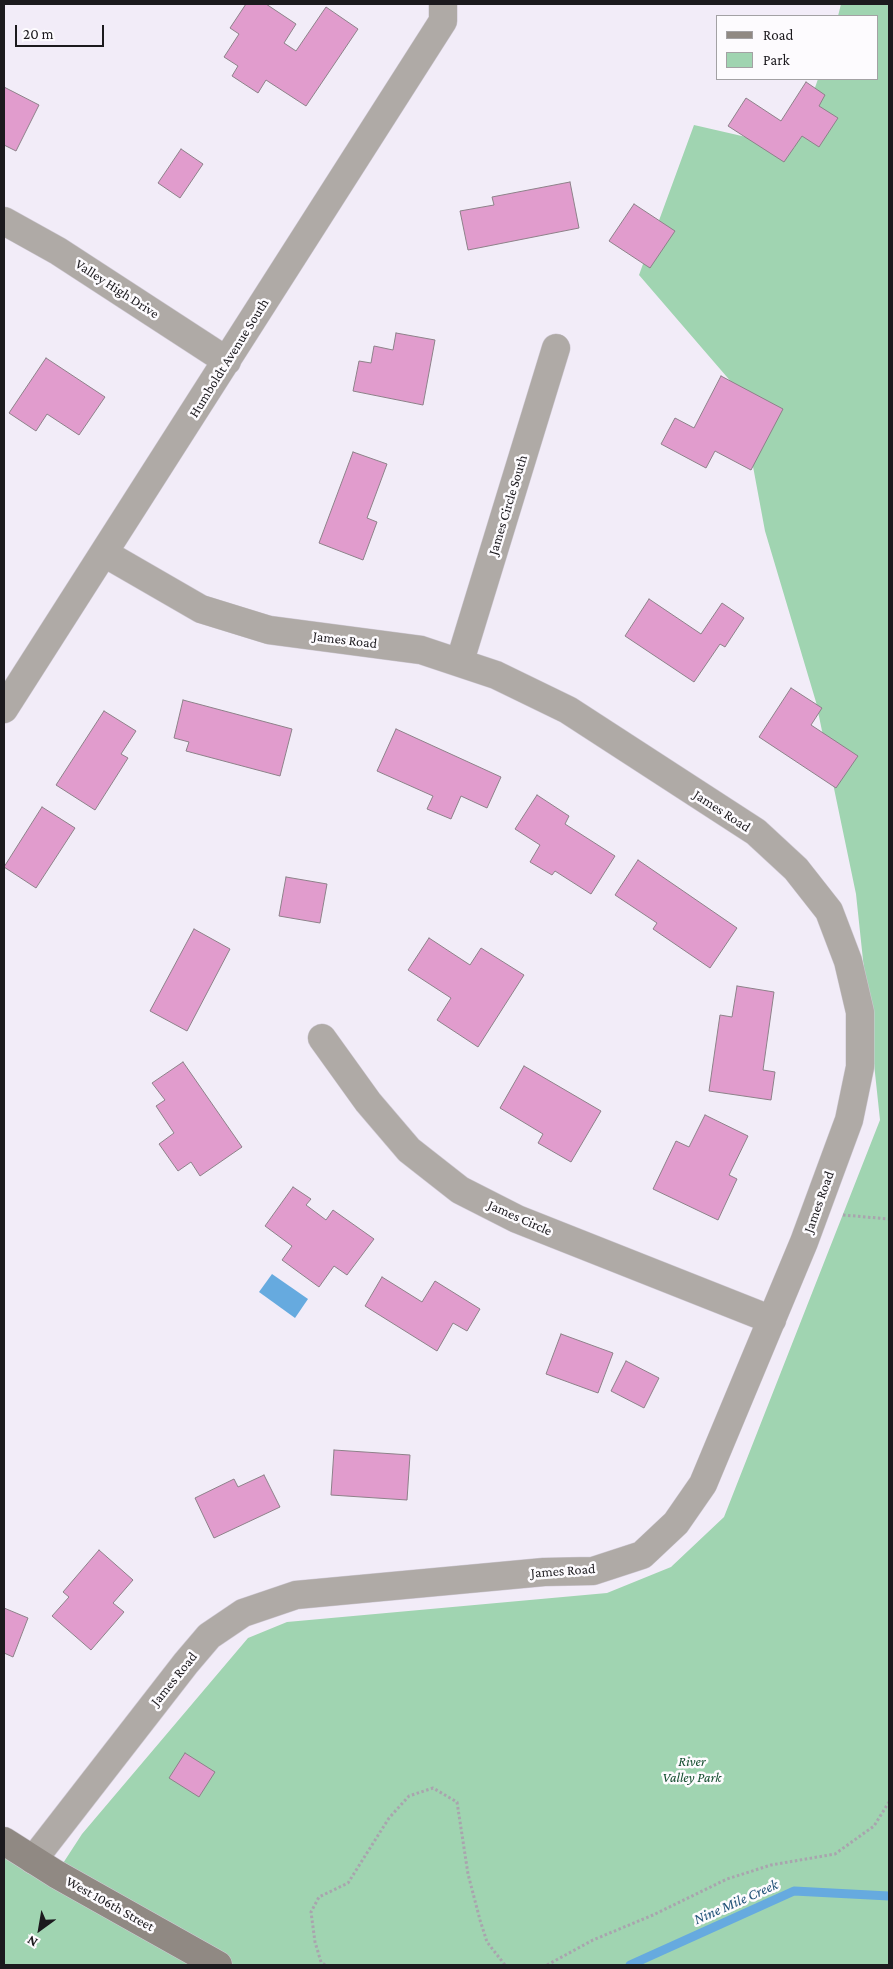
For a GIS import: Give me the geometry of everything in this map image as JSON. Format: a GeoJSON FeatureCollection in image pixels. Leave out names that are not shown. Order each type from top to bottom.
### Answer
{"type":"FeatureCollection","features":[{"type":"Feature","properties":{"kind":"street","name":"Humboldt Avenue South"},"geometry":{"type":"LineString","coordinates":[[4,709],[443,21],[443,4]]}},
{"type":"Feature","properties":{"kind":"street","name":"Valley High Drive"},"geometry":{"type":"LineString","coordinates":[[4,221],[58,250],[227,361]]}},
{"type":"Feature","properties":{"kind":"street","name":"James Circle South"},"geometry":{"type":"LineString","coordinates":[[460,661],[556,348]]}},
{"type":"Feature","properties":{"kind":"street","name":"James Road"},"geometry":{"type":"LineString","coordinates":[[33,1860],[186,1663],[209,1636],[243,1613],[296,1595],[544,1572],[594,1571],[642,1554],[676,1523],[703,1484],[772,1320],[849,1120],[860,1067],[860,1012],[848,961],[829,911],[796,868],[756,832],[568,710],[496,675],[460,661],[421,650],[269,630],[209,612],[154,583],[104,553]]}},
{"type":"Feature","properties":{"kind":"street","name":"James Circle"},"geometry":{"type":"LineString","coordinates":[[322,1038],[368,1102],[410,1150],[460,1190],[517,1219],[772,1320]]}},
{"type":"Feature","properties":{"kind":"street","name":"West 106th Street"},"geometry":{"type":"LineString","coordinates":[[4,1841],[33,1860],[218,1965]]}},
{"type":"Feature","properties":{"kind":"path"},"geometry":{"type":"LineString","coordinates":[[815,1212],[889,1219]]}},
{"type":"Feature","properties":{"kind":"path"},"geometry":{"type":"LineString","coordinates":[[325,1965],[321,1962],[315,1942],[311,1912],[319,1897],[348,1883],[389,1818],[409,1796],[433,1788],[457,1802],[468,1874],[480,1920],[487,1942],[505,1965]]}},
{"type":"Feature","properties":{"kind":"path"},"geometry":{"type":"LineString","coordinates":[[547,1965],[593,1940],[654,1914],[726,1879],[771,1865],[835,1854],[874,1826],[889,1802]]}},
{"type":"Feature","properties":{"kind":"green space","name":"River Valley Park"},"geometry":{"type":"Polygon","coordinates":[[[841,4],[889,4],[889,1965],[4,1965],[4,1845],[56,1874],[82,1834],[248,1638],[287,1622],[607,1593],[671,1567],[724,1517],[880,1120],[856,894],[816,702],[765,531],[739,391],[639,275],[694,125],[794,148],[818,80],[878,80],[878,15],[838,15],[841,4]]]}},
{"type":"Feature","properties":{"kind":"water"},"geometry":{"type":"Polygon","coordinates":[[[272,1274],[308,1299],[295,1318],[259,1292],[272,1274]]]}},
{"type":"Feature","properties":{"kind":"building"},"geometry":{"type":"Polygon","coordinates":[[[246,4],[266,4],[296,24],[284,43],[296,51],[326,7],[358,29],[306,106],[266,80],[258,93],[232,76],[238,66],[224,57],[239,34],[230,28],[246,4]]]}},
{"type":"Feature","properties":{"kind":"building"},"geometry":{"type":"Polygon","coordinates":[[[806,82],[825,95],[819,106],[838,118],[819,147],[802,136],[784,162],[728,126],[746,98],[781,121],[806,82]]]}},
{"type":"Feature","properties":{"kind":"building"},"geometry":{"type":"Polygon","coordinates":[[[4,87],[39,105],[16,151],[4,145],[4,87]]]}},
{"type":"Feature","properties":{"kind":"building"},"geometry":{"type":"Polygon","coordinates":[[[181,149],[203,164],[180,198],[158,183],[181,149]]]}},
{"type":"Feature","properties":{"kind":"building"},"geometry":{"type":"Polygon","coordinates":[[[570,182],[579,228],[468,250],[460,211],[494,205],[492,197],[570,182]]]}},
{"type":"Feature","properties":{"kind":"building"},"geometry":{"type":"Polygon","coordinates":[[[634,204],[675,231],[650,268],[609,241],[634,204]]]}},
{"type":"Feature","properties":{"kind":"building"},"geometry":{"type":"Polygon","coordinates":[[[396,333],[435,340],[423,405],[353,391],[359,361],[371,363],[374,346],[393,350],[396,333]]]}},
{"type":"Feature","properties":{"kind":"building"},"geometry":{"type":"Polygon","coordinates":[[[46,358],[105,397],[79,435],[47,414],[36,431],[9,413],[46,358]]]}},
{"type":"Feature","properties":{"kind":"building"},"geometry":{"type":"Polygon","coordinates":[[[721,376],[783,409],[751,470],[715,451],[706,468],[661,444],[675,418],[694,428],[721,376]]]}},
{"type":"Feature","properties":{"kind":"building"},"geometry":{"type":"Polygon","coordinates":[[[353,452],[387,464],[367,518],[377,522],[363,560],[319,543],[353,452]]]}},
{"type":"Feature","properties":{"kind":"building"},"geometry":{"type":"Polygon","coordinates":[[[649,599],[701,634],[722,603],[744,618],[725,647],[720,644],[694,682],[625,636],[649,599]]]}},
{"type":"Feature","properties":{"kind":"building"},"geometry":{"type":"Polygon","coordinates":[[[791,688],[822,708],[811,725],[858,756],[836,788],[759,737],[791,688]]]}},
{"type":"Feature","properties":{"kind":"building"},"geometry":{"type":"Polygon","coordinates":[[[183,700],[292,729],[280,776],[186,751],[189,742],[174,738],[183,700]]]}},
{"type":"Feature","properties":{"kind":"building"},"geometry":{"type":"Polygon","coordinates":[[[104,711],[136,731],[121,754],[128,758],[95,810],[56,785],[104,711]]]}},
{"type":"Feature","properties":{"kind":"building"},"geometry":{"type":"Polygon","coordinates":[[[396,729],[501,777],[487,808],[461,796],[451,819],[427,809],[433,796],[377,771],[396,729]]]}},
{"type":"Feature","properties":{"kind":"building"},"geometry":{"type":"Polygon","coordinates":[[[537,795],[569,816],[565,824],[615,856],[591,894],[555,871],[552,875],[530,862],[540,845],[515,829],[537,795]]]}},
{"type":"Feature","properties":{"kind":"building"},"geometry":{"type":"Polygon","coordinates":[[[42,807],[75,828],[36,888],[4,867],[42,807]]]}},
{"type":"Feature","properties":{"kind":"building"},"geometry":{"type":"Polygon","coordinates":[[[638,860],[737,928],[710,968],[653,929],[657,923],[615,895],[638,860]]]}},
{"type":"Feature","properties":{"kind":"building"},"geometry":{"type":"Polygon","coordinates":[[[286,877],[327,884],[320,923],[279,916],[286,877]]]}},
{"type":"Feature","properties":{"kind":"building"},"geometry":{"type":"Polygon","coordinates":[[[194,929],[230,949],[187,1031],[150,1011],[194,929]]]}},
{"type":"Feature","properties":{"kind":"building"},"geometry":{"type":"Polygon","coordinates":[[[429,938],[470,965],[481,948],[524,975],[478,1047],[437,1020],[451,998],[408,970],[429,938]]]}},
{"type":"Feature","properties":{"kind":"building"},"geometry":{"type":"Polygon","coordinates":[[[737,986],[774,992],[763,1070],[775,1072],[771,1100],[709,1091],[720,1015],[732,1017],[737,986]]]}},
{"type":"Feature","properties":{"kind":"building"},"geometry":{"type":"Polygon","coordinates":[[[183,1062],[242,1147],[200,1176],[191,1162],[178,1171],[159,1144],[174,1133],[156,1106],[165,1100],[152,1083],[183,1062]]]}},
{"type":"Feature","properties":{"kind":"building"},"geometry":{"type":"Polygon","coordinates":[[[524,1066],[601,1111],[571,1162],[538,1143],[543,1134],[500,1108],[524,1066]]]}},
{"type":"Feature","properties":{"kind":"building"},"geometry":{"type":"Polygon","coordinates":[[[705,1115],[748,1136],[729,1175],[737,1179],[718,1220],[653,1189],[676,1141],[689,1147],[705,1115]]]}},
{"type":"Feature","properties":{"kind":"building"},"geometry":{"type":"Polygon","coordinates":[[[293,1187],[311,1199],[306,1205],[326,1220],[333,1210],[374,1239],[347,1275],[334,1266],[319,1287],[282,1260],[292,1246],[265,1226],[293,1187]]]}},
{"type":"Feature","properties":{"kind":"building"},"geometry":{"type":"Polygon","coordinates":[[[382,1277],[422,1302],[435,1281],[480,1309],[467,1331],[453,1323],[437,1351],[365,1306],[382,1277]]]}},
{"type":"Feature","properties":{"kind":"building"},"geometry":{"type":"Polygon","coordinates":[[[561,1334],[613,1353],[598,1393],[546,1374],[561,1334]]]}},
{"type":"Feature","properties":{"kind":"building"},"geometry":{"type":"Polygon","coordinates":[[[626,1361],[659,1378],[644,1408],[611,1391],[626,1361]]]}},
{"type":"Feature","properties":{"kind":"building"},"geometry":{"type":"Polygon","coordinates":[[[334,1450],[410,1455],[407,1500],[331,1495],[334,1450]]]}},
{"type":"Feature","properties":{"kind":"building"},"geometry":{"type":"Polygon","coordinates":[[[264,1475],[280,1507],[214,1538],[195,1498],[234,1479],[238,1487],[264,1475]]]}},
{"type":"Feature","properties":{"kind":"building"},"geometry":{"type":"Polygon","coordinates":[[[99,1550],[133,1580],[113,1603],[124,1612],[91,1650],[52,1616],[69,1597],[63,1592],[99,1550]]]}},
{"type":"Feature","properties":{"kind":"building"},"geometry":{"type":"Polygon","coordinates":[[[4,1608],[28,1618],[13,1657],[4,1653],[4,1608]]]}},
{"type":"Feature","properties":{"kind":"building"},"geometry":{"type":"Polygon","coordinates":[[[185,1753],[215,1772],[199,1797],[169,1778],[185,1753]]]}},
{"type":"Feature","properties":{"kind":"waterway","name":"Nine Mile Creek"},"geometry":{"type":"LineString","coordinates":[[630,1965],[794,1891],[889,1896]]}}]}
